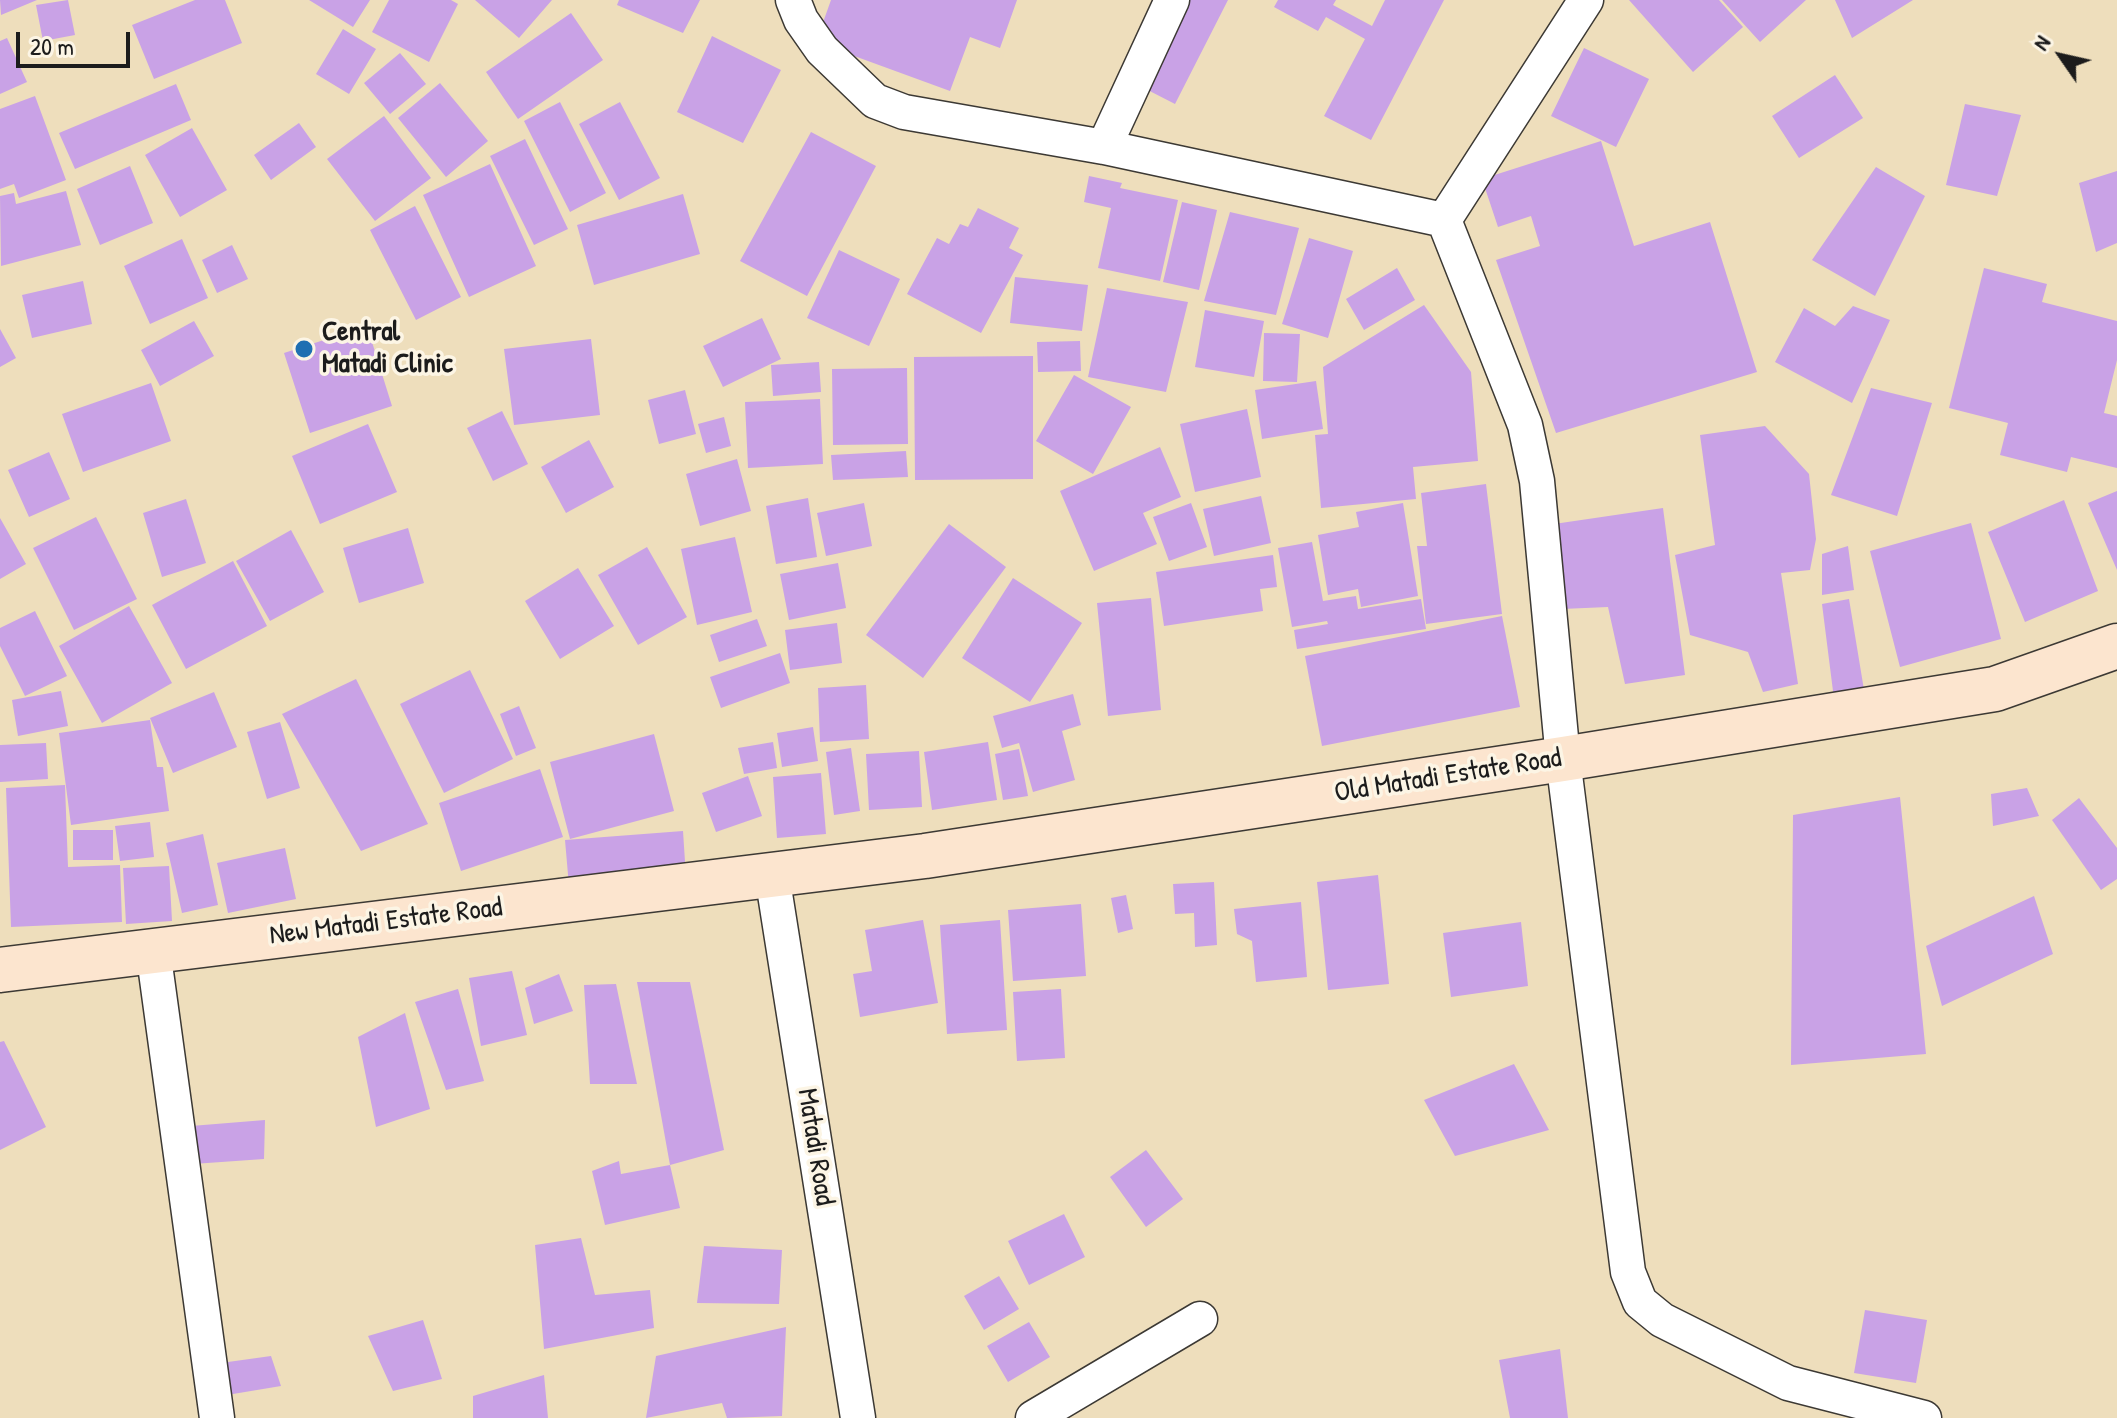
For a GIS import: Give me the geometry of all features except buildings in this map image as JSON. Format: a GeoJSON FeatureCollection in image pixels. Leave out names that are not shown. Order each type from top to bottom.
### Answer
{"type":"FeatureCollection","features":[{"type":"Feature","properties":{"kind":"street"},"geometry":{"type":"LineString","coordinates":[[793,0],[801,20],[822,50],[875,101],[904,112],[1104,147],[1444,220]]}},
{"type":"Feature","properties":{"kind":"street"},"geometry":{"type":"LineString","coordinates":[[1104,147],[1172,0]]}},
{"type":"Feature","properties":{"kind":"street"},"geometry":{"type":"LineString","coordinates":[[1444,220],[1586,0]]}},
{"type":"Feature","properties":{"kind":"street"},"geometry":{"type":"LineString","coordinates":[[1444,220],[1525,425],[1537,481],[1563,759],[1628,1272],[1640,1302],[1662,1320],[1788,1383],[1924,1418]]}},
{"type":"Feature","properties":{"kind":"street","name":"Old Matadi Estate Road"},"geometry":{"type":"LineString","coordinates":[[772,875],[941,853],[1563,759],[1995,689],[2117,646]]}},
{"type":"Feature","properties":{"kind":"street","name":"New Matadi Estate Road"},"geometry":{"type":"LineString","coordinates":[[0,970],[772,875]]}},
{"type":"Feature","properties":{"kind":"street","name":"Matadi Road"},"geometry":{"type":"LineString","coordinates":[[772,875],[858,1418]]}},
{"type":"Feature","properties":{"kind":"street"},"geometry":{"type":"LineString","coordinates":[[153,950],[217,1418]]}},
{"type":"Feature","properties":{"kind":"street"},"geometry":{"type":"LineString","coordinates":[[1033,1418],[1200,1319]]}},
{"type":"Feature","properties":{"kind":"place","name":"Central Matadi Clinic"},"geometry":{"type":"Point","coordinates":[304,349]}}]}
